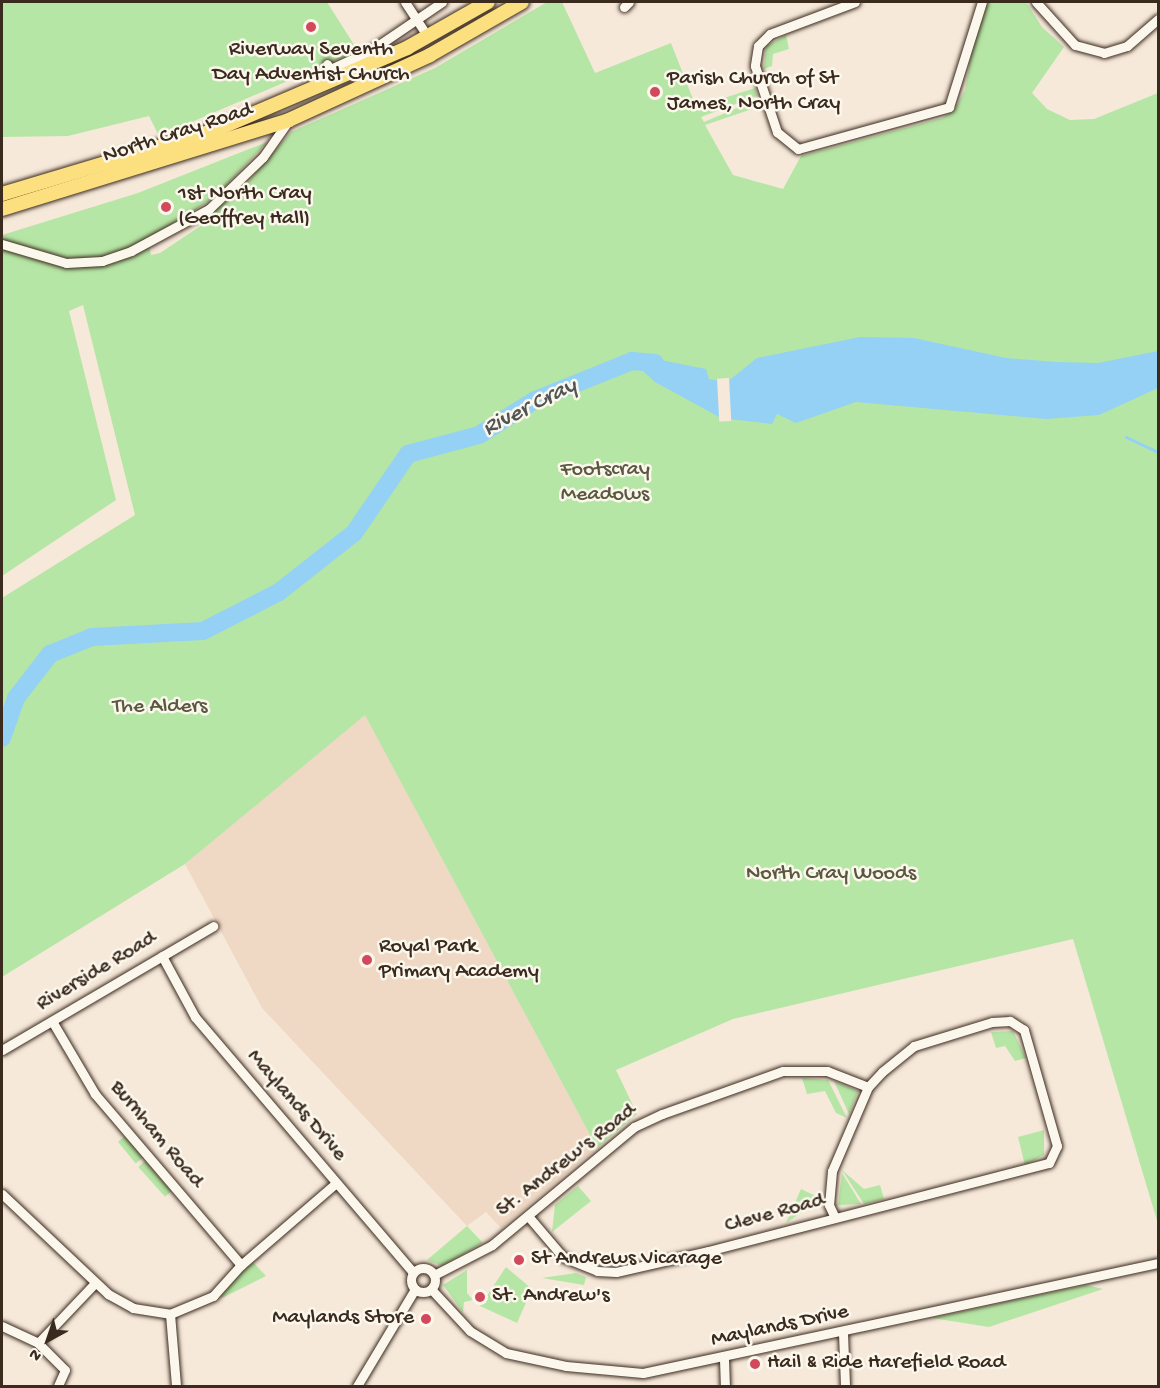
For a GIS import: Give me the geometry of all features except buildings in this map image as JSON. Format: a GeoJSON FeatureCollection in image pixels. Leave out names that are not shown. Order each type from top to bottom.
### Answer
{"type":"FeatureCollection","features":[{"type":"Feature","properties":{"kind":"main road","name":"North Cray Road"},"geometry":{"type":"LineString","coordinates":[[2,194],[215,130],[428,37],[488,2]]}},
{"type":"Feature","properties":{"kind":"main road","name":"North Cray Road"},"geometry":{"type":"LineString","coordinates":[[2,209],[289,120],[430,55],[522,2]]}},
{"type":"Feature","properties":{"kind":"street"},"geometry":{"type":"LineString","coordinates":[[405,2],[412,18],[428,37]]}},
{"type":"Feature","properties":{"kind":"street"},"geometry":{"type":"LineString","coordinates":[[327,64],[330,69],[370,51],[412,18],[442,2]]}},
{"type":"Feature","properties":{"kind":"street"},"geometry":{"type":"LineString","coordinates":[[855,2],[770,34],[758,46],[755,66],[777,132],[798,149],[950,107],[982,2]]}},
{"type":"Feature","properties":{"kind":"street"},"geometry":{"type":"LineString","coordinates":[[1036,2],[1075,45],[1104,53],[1127,46],[1158,19]]}},
{"type":"Feature","properties":{"kind":"street"},"geometry":{"type":"LineString","coordinates":[[2,244],[66,263],[102,261],[131,251],[209,209],[263,157],[289,120]]}},
{"type":"Feature","properties":{"kind":"street","name":"Riverside Road"},"geometry":{"type":"LineString","coordinates":[[2,1050],[213,926]]}},
{"type":"Feature","properties":{"kind":"street","name":"Maylands Drive"},"geometry":{"type":"LineString","coordinates":[[162,956],[195,1017],[413,1272]]}},
{"type":"Feature","properties":{"kind":"street","name":"Cleve Road"},"geometry":{"type":"LineString","coordinates":[[528,1216],[563,1257],[597,1271],[616,1272],[1049,1163],[1057,1146],[1032,1049],[1019,1025],[1001,1020],[914,1046],[868,1087]]}},
{"type":"Feature","properties":{"kind":"street","name":"Burnham Road"},"geometry":{"type":"LineString","coordinates":[[52,1022],[95,1094],[241,1264]]}},
{"type":"Feature","properties":{"kind":"street","name":"St. Andrew's Road"},"geometry":{"type":"LineString","coordinates":[[434,1275],[492,1245],[634,1127],[662,1114],[783,1071],[827,1071],[868,1087]]}},
{"type":"Feature","properties":{"kind":"street"},"geometry":{"type":"LineString","coordinates":[[835,1218],[829,1204],[832,1171],[868,1087]]}},
{"type":"Feature","properties":{"kind":"street"},"geometry":{"type":"LineString","coordinates":[[2,1194],[95,1283],[133,1308],[170,1314],[205,1302],[241,1264],[336,1183]]}},
{"type":"Feature","properties":{"kind":"street","name":"Maylands Drive"},"geometry":{"type":"LineString","coordinates":[[431,1289],[484,1341],[524,1358],[643,1372],[724,1359],[1158,1263]]}},
{"type":"Feature","properties":{"kind":"street"},"geometry":{"type":"LineString","coordinates":[[357,1386],[416,1289],[413,1272],[421,1268],[434,1275],[431,1289],[416,1289]]}},
{"type":"Feature","properties":{"kind":"street"},"geometry":{"type":"LineString","coordinates":[[38,1343],[95,1283]]}},
{"type":"Feature","properties":{"kind":"street"},"geometry":{"type":"LineString","coordinates":[[170,1314],[176,1386]]}},
{"type":"Feature","properties":{"kind":"street"},"geometry":{"type":"LineString","coordinates":[[2,1326],[38,1343],[65,1370],[58,1386]]}},
{"type":"Feature","properties":{"kind":"street"},"geometry":{"type":"LineString","coordinates":[[843,1333],[845,1386]]}},
{"type":"Feature","properties":{"kind":"street"},"geometry":{"type":"LineString","coordinates":[[724,1359],[725,1386]]}},
{"type":"Feature","properties":{"kind":"shaded area","name":"Royal Park Primary Academy"},"geometry":{"type":"Polygon","coordinates":[[[365,714],[597,1148],[501,1228],[486,1212],[467,1226],[262,1008],[185,864],[365,714]]]}},
{"type":"Feature","properties":{"kind":"green space"},"geometry":{"type":"Polygon","coordinates":[[[2,2],[327,2],[358,51],[159,136],[149,116],[68,136],[2,137],[2,2]]]}},
{"type":"Feature","properties":{"kind":"green space","name":"Footscray Meadows"},"geometry":{"type":"Polygon","coordinates":[[[547,2],[562,2],[595,73],[671,43],[696,107],[755,88],[757,96],[701,117],[704,122],[758,99],[761,106],[705,125],[733,175],[783,189],[801,156],[942,118],[955,109],[965,90],[975,31],[987,2],[1026,2],[1042,27],[1064,47],[1032,93],[1047,109],[1070,120],[1094,119],[1158,93],[1158,1224],[1073,939],[733,1019],[616,1070],[637,1114],[597,1148],[365,715],[185,864],[2,977],[2,598],[135,515],[83,305],[69,311],[116,500],[2,576],[2,235],[138,193],[267,142],[215,197],[148,240],[151,255],[160,253],[205,223],[213,223],[209,215],[240,191],[291,132],[435,68],[547,2]]]}},
{"type":"Feature","properties":{"kind":"green space"},"geometry":{"type":"Polygon","coordinates":[[[786,35],[789,49],[773,54],[772,66],[764,69],[766,46],[786,35]]]}},
{"type":"Feature","properties":{"kind":"green space"},"geometry":{"type":"Polygon","coordinates":[[[1013,1031],[1026,1058],[1015,1061],[1005,1046],[996,1048],[991,1032],[1013,1031]]]}},
{"type":"Feature","properties":{"kind":"green space"},"geometry":{"type":"Polygon","coordinates":[[[802,1078],[828,1080],[847,1118],[836,1113],[825,1091],[807,1094],[802,1078]]]}},
{"type":"Feature","properties":{"kind":"green space"},"geometry":{"type":"Polygon","coordinates":[[[834,1081],[858,1091],[849,1114],[834,1081]]]}},
{"type":"Feature","properties":{"kind":"green space"},"geometry":{"type":"Polygon","coordinates":[[[1044,1130],[1044,1155],[1025,1165],[1018,1137],[1044,1130]]]}},
{"type":"Feature","properties":{"kind":"green space"},"geometry":{"type":"Polygon","coordinates":[[[125,1136],[143,1158],[136,1163],[118,1142],[125,1136]]]}},
{"type":"Feature","properties":{"kind":"green space"},"geometry":{"type":"Polygon","coordinates":[[[145,1161],[172,1191],[165,1197],[138,1167],[145,1161]]]}},
{"type":"Feature","properties":{"kind":"green space"},"geometry":{"type":"Polygon","coordinates":[[[842,1170],[864,1189],[880,1185],[884,1199],[864,1204],[842,1170]]]}},
{"type":"Feature","properties":{"kind":"green space"},"geometry":{"type":"Polygon","coordinates":[[[842,1173],[861,1204],[838,1205],[842,1173]]]}},
{"type":"Feature","properties":{"kind":"green space"},"geometry":{"type":"Polygon","coordinates":[[[578,1186],[591,1201],[552,1232],[555,1205],[578,1186]]]}},
{"type":"Feature","properties":{"kind":"green space"},"geometry":{"type":"Polygon","coordinates":[[[801,1189],[822,1199],[786,1223],[798,1196],[801,1189]]]}},
{"type":"Feature","properties":{"kind":"green space"},"geometry":{"type":"Polygon","coordinates":[[[467,1226],[483,1243],[442,1266],[427,1260],[467,1226]]]}},
{"type":"Feature","properties":{"kind":"green space"},"geometry":{"type":"Polygon","coordinates":[[[252,1261],[266,1276],[222,1298],[220,1295],[252,1261]]]}},
{"type":"Feature","properties":{"kind":"green space"},"geometry":{"type":"Polygon","coordinates":[[[506,1267],[532,1289],[517,1323],[480,1306],[506,1267]]]}},
{"type":"Feature","properties":{"kind":"green space"},"geometry":{"type":"Polygon","coordinates":[[[467,1270],[467,1293],[473,1300],[464,1302],[463,1312],[443,1285],[467,1270]]]}},
{"type":"Feature","properties":{"kind":"green space"},"geometry":{"type":"Polygon","coordinates":[[[576,1273],[586,1277],[584,1285],[542,1278],[576,1273]]]}},
{"type":"Feature","properties":{"kind":"green space"},"geometry":{"type":"Polygon","coordinates":[[[1086,1285],[1103,1289],[989,1327],[932,1318],[1086,1285]]]}},
{"type":"Feature","properties":{"kind":"water"},"geometry":{"type":"Polygon","coordinates":[[[860,337],[914,338],[1006,358],[1056,362],[1098,363],[1158,351],[1158,388],[1099,415],[1046,419],[856,402],[796,423],[777,414],[772,424],[721,418],[655,382],[632,361],[645,357],[706,369],[709,379],[727,382],[757,358],[860,337]]]}},
{"type":"Feature","properties":{"kind":"pier"},"geometry":{"type":"Polygon","coordinates":[[[729,378],[731,421],[719,422],[717,379],[729,378]]]}},
{"type":"Feature","properties":{"kind":"waterway","name":"River Cray"},"geometry":{"type":"LineString","coordinates":[[2,738],[16,698],[50,654],[92,637],[203,631],[279,592],[354,533],[408,454],[479,435],[535,400],[632,361],[655,363]]}},
{"type":"Feature","properties":{"kind":"waterway"},"geometry":{"type":"LineString","coordinates":[[1126,437],[1158,452]]}},
{"type":"Feature","properties":{"kind":"place","name":"Riverway Seventh Day Adventist Church"},"geometry":{"type":"Point","coordinates":[311,27]}},
{"type":"Feature","properties":{"kind":"place","name":"Parish Church of St James, North Cray"},"geometry":{"type":"Point","coordinates":[655,92]}},
{"type":"Feature","properties":{"kind":"place","name":"1st North Cray (Geoffrey Hall)"},"geometry":{"type":"Point","coordinates":[166,207]}},
{"type":"Feature","properties":{"kind":"place","name":"Royal Park Primary Academy"},"geometry":{"type":"Point","coordinates":[367,960]}},
{"type":"Feature","properties":{"kind":"place","name":"St Andrews Vicarage"},"geometry":{"type":"Point","coordinates":[519,1260]}},
{"type":"Feature","properties":{"kind":"place","name":"St. Andrew's"},"geometry":{"type":"Point","coordinates":[480,1297]}},
{"type":"Feature","properties":{"kind":"place","name":"Maylands Store"},"geometry":{"type":"Point","coordinates":[426,1319]}},
{"type":"Feature","properties":{"kind":"place","name":"Hail & Ride Harefield Road"},"geometry":{"type":"Point","coordinates":[755,1364]}},
{"type":"Feature","properties":{"kind":"park label","name":"The Alders"},"geometry":{"type":"Point","coordinates":[160,708]}},
{"type":"Feature","properties":{"kind":"park label","name":"North Cray Woods"},"geometry":{"type":"Point","coordinates":[831,875]}}]}
